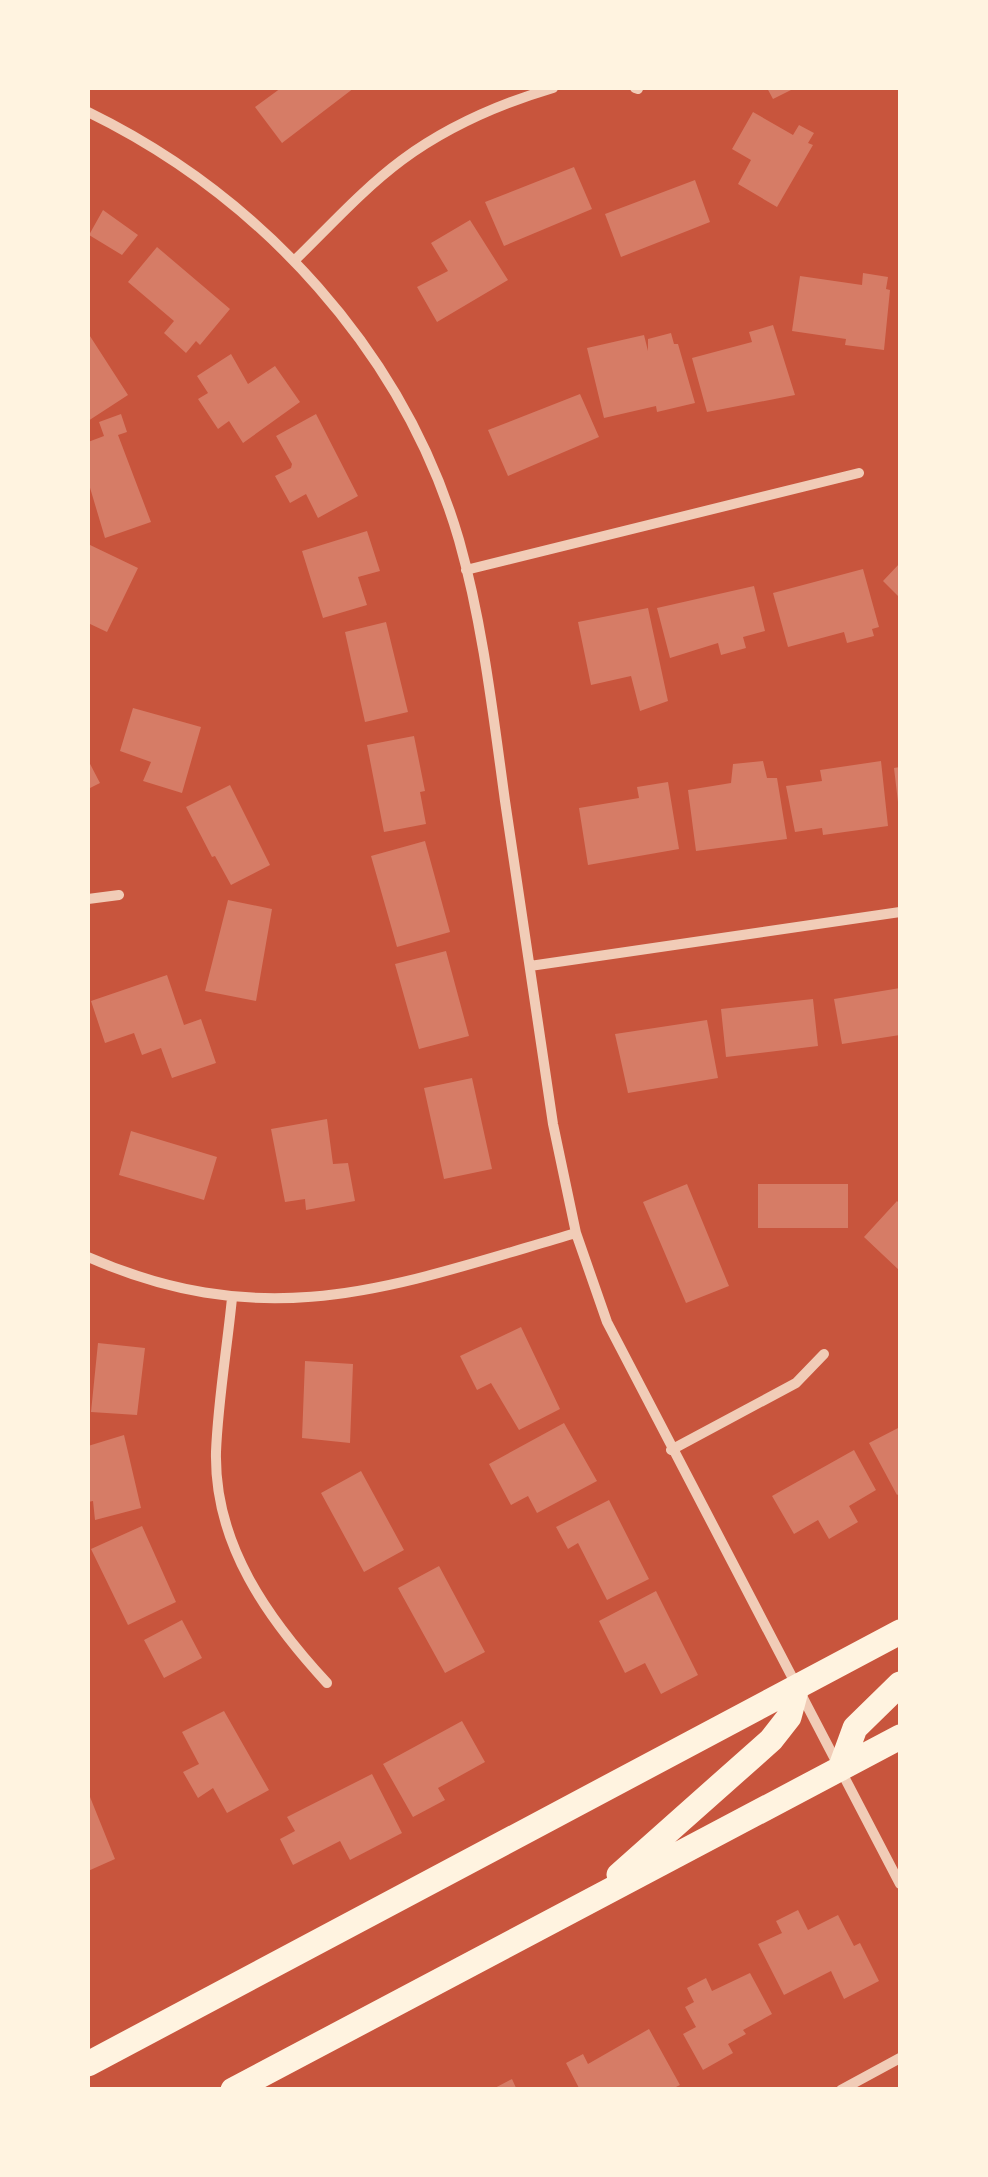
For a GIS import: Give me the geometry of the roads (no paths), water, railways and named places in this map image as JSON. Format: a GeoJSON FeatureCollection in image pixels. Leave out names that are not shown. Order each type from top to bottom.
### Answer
{"type":"FeatureCollection","features":[{"type":"Feature","properties":{"kind":"main road"},"geometry":{"type":"LineString","coordinates":[[88,2064],[900,1632]]}},
{"type":"Feature","properties":{"kind":"main road"},"geometry":{"type":"LineString","coordinates":[[840,1769],[855,1728],[900,1684]]}},
{"type":"Feature","properties":{"kind":"main road"},"geometry":{"type":"LineString","coordinates":[[589,1902],[771,1740],[789,1717],[797,1687]]}},
{"type":"Feature","properties":{"kind":"main road"},"geometry":{"type":"LineString","coordinates":[[233,2090],[900,1737]]}},
{"type":"Feature","properties":{"kind":"street"},"geometry":{"type":"LineString","coordinates":[[294,260],[401,161],[452,127],[509,101],[554,88]]}},
{"type":"Feature","properties":{"kind":"street"},"geometry":{"type":"LineString","coordinates":[[88,112],[183,166],[241,210],[294,260],[353,330],[384,375],[418,438],[440,488],[466,570],[482,642],[553,1124],[576,1232],[607,1322],[900,1884]]}},
{"type":"Feature","properties":{"kind":"street"},"geometry":{"type":"LineString","coordinates":[[466,570],[859,473]]}},
{"type":"Feature","properties":{"kind":"street"},"geometry":{"type":"LineString","coordinates":[[88,900],[119,895]]}},
{"type":"Feature","properties":{"kind":"street"},"geometry":{"type":"LineString","coordinates":[[530,966],[900,912]]}},
{"type":"Feature","properties":{"kind":"street"},"geometry":{"type":"LineString","coordinates":[[88,1257],[157,1284],[232,1298],[298,1300],[345,1296],[405,1283],[576,1232]]}},
{"type":"Feature","properties":{"kind":"street"},"geometry":{"type":"LineString","coordinates":[[232,1298],[216,1454],[222,1511],[239,1565],[289,1641],[327,1682]]}},
{"type":"Feature","properties":{"kind":"street"},"geometry":{"type":"LineString","coordinates":[[671,1450],[796,1383],[824,1354]]}},
{"type":"Feature","properties":{"kind":"street"},"geometry":{"type":"LineString","coordinates":[[841,2090],[900,2058]]}}]}
